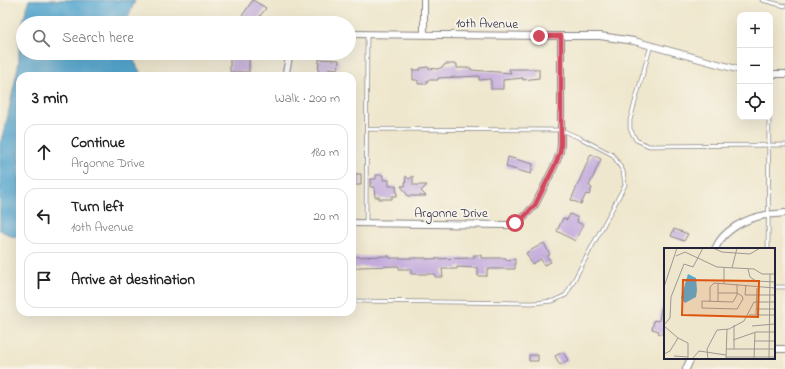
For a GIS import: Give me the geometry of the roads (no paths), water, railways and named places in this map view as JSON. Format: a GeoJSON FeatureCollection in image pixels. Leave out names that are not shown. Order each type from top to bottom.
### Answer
{"type":"FeatureCollection","features":[{"type":"Feature","properties":{"kind":"street"},"geometry":{"type":"LineString","coordinates":[[424,0],[424,34]]}},
{"type":"Feature","properties":{"kind":"street","name":"10th Avenue"},"geometry":{"type":"LineString","coordinates":[[356,34],[600,36],[634,40],[737,69]]}},
{"type":"Feature","properties":{"kind":"street","name":"Argonne Drive"},"geometry":{"type":"LineString","coordinates":[[356,223],[508,225],[523,218],[535,205],[560,152],[561,36]]}},
{"type":"Feature","properties":{"kind":"street"},"geometry":{"type":"LineString","coordinates":[[286,72],[289,60]]}},
{"type":"Feature","properties":{"kind":"street"},"geometry":{"type":"LineString","coordinates":[[773,74],[785,74]]}},
{"type":"Feature","properties":{"kind":"street"},"geometry":{"type":"LineString","coordinates":[[716,248],[720,239],[738,224],[754,217],[768,214],[785,214]]}},
{"type":"Feature","properties":{"kind":"street"},"geometry":{"type":"LineString","coordinates":[[686,369],[691,359]]}},
{"type":"Feature","properties":{"kind":"lane"},"geometry":{"type":"LineString","coordinates":[[762,0],[785,6]]}},
{"type":"Feature","properties":{"kind":"lane"},"geometry":{"type":"LineString","coordinates":[[366,224],[367,34]]}},
{"type":"Feature","properties":{"kind":"lane"},"geometry":{"type":"LineString","coordinates":[[651,45],[630,120],[630,129],[636,140],[649,146],[785,145]]}},
{"type":"Feature","properties":{"kind":"lane"},"geometry":{"type":"LineString","coordinates":[[768,248],[769,120]]}},
{"type":"Feature","properties":{"kind":"lane"},"geometry":{"type":"LineString","coordinates":[[356,301],[533,303],[553,301],[566,295],[625,185],[623,171],[613,155],[561,130],[367,129]]}},
{"type":"Feature","properties":{"kind":"lane"},"geometry":{"type":"LineString","coordinates":[[775,288],[785,287]]}},
{"type":"Feature","properties":{"kind":"water"},"geometry":{"type":"Polygon","coordinates":[[[29,0],[135,0],[129,16],[25,16],[29,0]]]}},
{"type":"Feature","properties":{"kind":"water"},"geometry":{"type":"Polygon","coordinates":[[[19,60],[134,60],[140,72],[17,72],[19,60]]]}},
{"type":"Feature","properties":{"kind":"water"},"geometry":{"type":"Polygon","coordinates":[[[16,76],[16,237],[0,230],[0,144],[7,120],[16,76]]]}}]}
